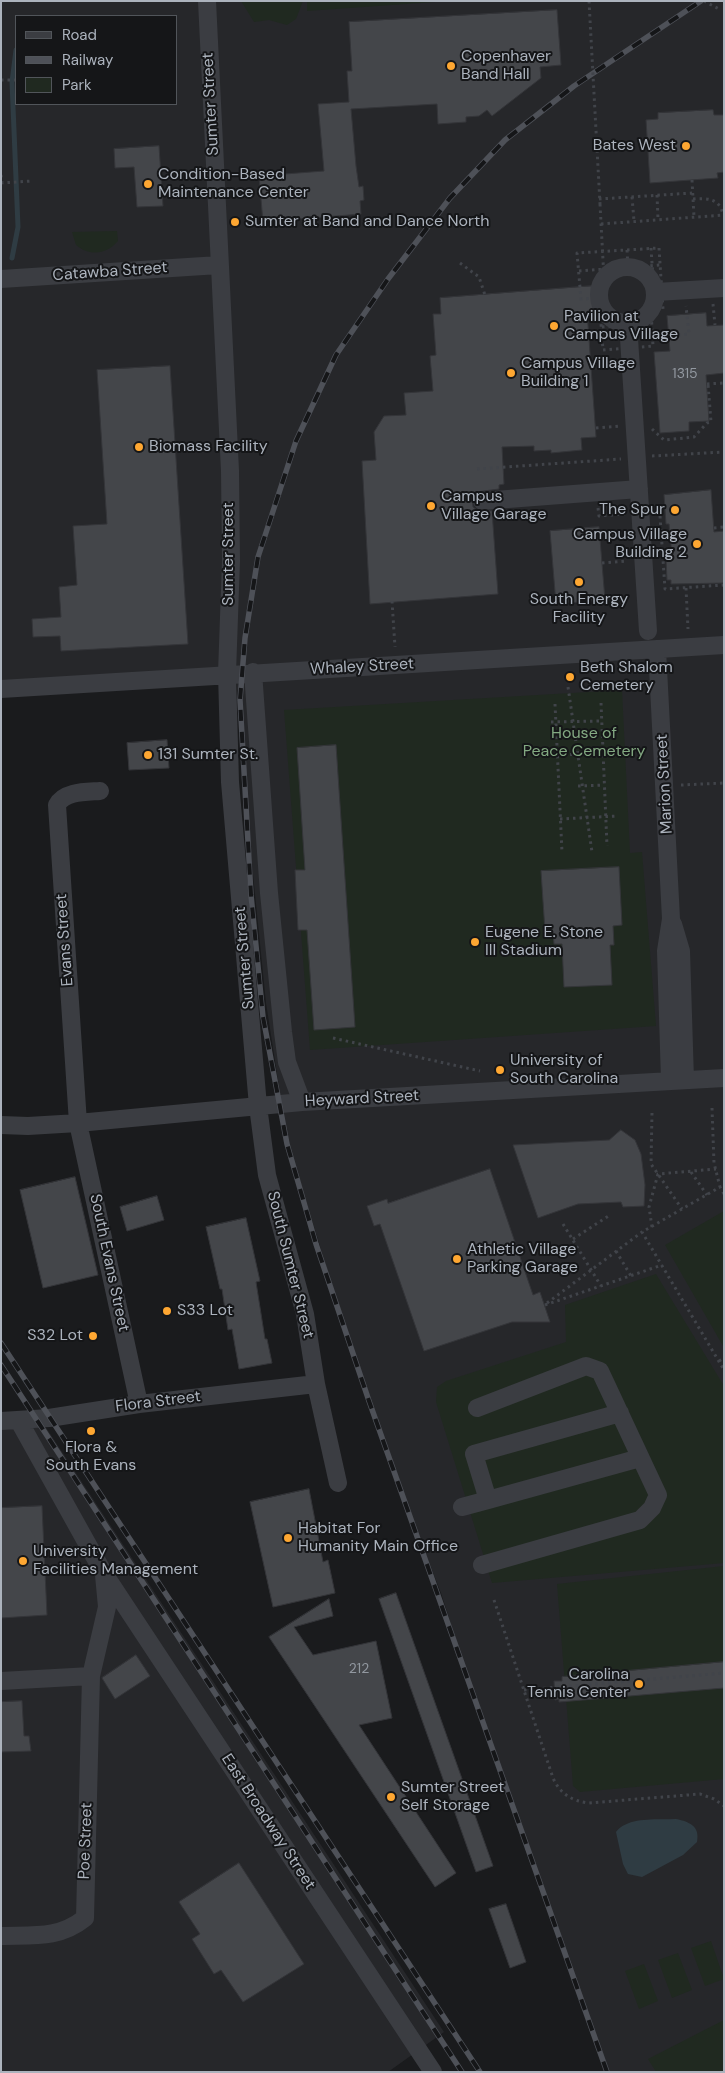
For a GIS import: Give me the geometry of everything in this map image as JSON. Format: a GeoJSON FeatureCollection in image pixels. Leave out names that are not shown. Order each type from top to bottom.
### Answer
{"type":"FeatureCollection","features":[{"type":"Feature","properties":{"kind":"street","name":"Sumter Street"},"geometry":{"type":"LineString","coordinates":[[207,1],[230,471],[231,561],[227,673],[230,782],[258,1106]]}},
{"type":"Feature","properties":{"kind":"street"},"geometry":{"type":"LineString","coordinates":[[657,289],[651,311],[642,319],[628,323],[610,317],[604,310],[599,298],[603,274],[614,270],[626,261],[641,270],[657,289],[724,288]]}},
{"type":"Feature","properties":{"kind":"street","name":"Catawba Street"},"geometry":{"type":"LineString","coordinates":[[1,279],[219,265]]}},
{"type":"Feature","properties":{"kind":"street"},"geometry":{"type":"LineString","coordinates":[[628,323],[648,632]]}},
{"type":"Feature","properties":{"kind":"street"},"geometry":{"type":"LineString","coordinates":[[482,500],[638,488]]}},
{"type":"Feature","properties":{"kind":"street","name":"Whaley Street"},"geometry":{"type":"LineString","coordinates":[[1,688],[227,673],[724,645]]}},
{"type":"Feature","properties":{"kind":"street","name":"Marion Street"},"geometry":{"type":"LineString","coordinates":[[657,649],[671,919],[666,951],[678,1081]]}},
{"type":"Feature","properties":{"kind":"street","name":"Sumter Street"},"geometry":{"type":"LineString","coordinates":[[253,672],[269,893],[283,1032],[287,1062],[302,1102]]}},
{"type":"Feature","properties":{"kind":"street","name":"Evans Street"},"geometry":{"type":"LineString","coordinates":[[78,1123],[57,805],[62,799],[79,792],[100,791]]}},
{"type":"Feature","properties":{"kind":"street","name":"Heyward Street"},"geometry":{"type":"LineString","coordinates":[[1,1124],[28,1126],[78,1123],[302,1102],[724,1078]]}},
{"type":"Feature","properties":{"kind":"street","name":"South Sumter Street"},"geometry":{"type":"LineString","coordinates":[[258,1106],[267,1176],[306,1314],[316,1384],[338,1483]]}},
{"type":"Feature","properties":{"kind":"street","name":"South Evans Street"},"geometry":{"type":"LineString","coordinates":[[78,1123],[139,1404]]}},
{"type":"Feature","properties":{"kind":"street"},"geometry":{"type":"LineString","coordinates":[[477,1408],[586,1366],[600,1371],[658,1495],[652,1508],[640,1520],[482,1565]]}},
{"type":"Feature","properties":{"kind":"street","name":"Flora Street"},"geometry":{"type":"LineString","coordinates":[[10,1421],[316,1384]]}},
{"type":"Feature","properties":{"kind":"street"},"geometry":{"type":"LineString","coordinates":[[488,1500],[474,1454],[620,1414]]}},
{"type":"Feature","properties":{"kind":"street","name":"East Broadway Street"},"geometry":{"type":"LineString","coordinates":[[10,1421],[104,1572],[433,2072]]}},
{"type":"Feature","properties":{"kind":"street"},"geometry":{"type":"LineString","coordinates":[[462,1507],[640,1458]]}},
{"type":"Feature","properties":{"kind":"street","name":"East Broadway Street"},"geometry":{"type":"LineString","coordinates":[[91,1676],[106,1607],[104,1572]]}},
{"type":"Feature","properties":{"kind":"street"},"geometry":{"type":"LineString","coordinates":[[1,1681],[91,1676]]}},
{"type":"Feature","properties":{"kind":"street","name":"Poe Street"},"geometry":{"type":"LineString","coordinates":[[1,1936],[56,1932],[70,1929],[85,1918],[91,1676]]}},
{"type":"Feature","properties":{"kind":"path"},"geometry":{"type":"LineString","coordinates":[[589,1],[603,274]]}},
{"type":"Feature","properties":{"kind":"path"},"geometry":{"type":"LineString","coordinates":[[704,1],[719,9]]}},
{"type":"Feature","properties":{"kind":"path"},"geometry":{"type":"LineString","coordinates":[[1,80],[15,80]]}},
{"type":"Feature","properties":{"kind":"path"},"geometry":{"type":"LineString","coordinates":[[1,175],[1,183],[32,182]]}},
{"type":"Feature","properties":{"kind":"path"},"geometry":{"type":"LineString","coordinates":[[692,180],[694,217]]}},
{"type":"Feature","properties":{"kind":"path"},"geometry":{"type":"LineString","coordinates":[[600,199],[692,193]]}},
{"type":"Feature","properties":{"kind":"path"},"geometry":{"type":"LineString","coordinates":[[657,195],[658,220]]}},
{"type":"Feature","properties":{"kind":"path"},"geometry":{"type":"LineString","coordinates":[[632,196],[634,221]]}},
{"type":"Feature","properties":{"kind":"path"},"geometry":{"type":"LineString","coordinates":[[600,224],[723,215],[720,205],[711,199],[693,198]]}},
{"type":"Feature","properties":{"kind":"path"},"geometry":{"type":"LineString","coordinates":[[579,271],[603,274],[651,248],[659,248],[660,265],[657,289]]}},
{"type":"Feature","properties":{"kind":"path"},"geometry":{"type":"LineString","coordinates":[[651,248],[652,266],[663,309],[651,311],[653,346],[603,350],[599,298],[581,299],[577,253],[602,251],[626,261],[652,266],[660,265]]}},
{"type":"Feature","properties":{"kind":"path"},"geometry":{"type":"LineString","coordinates":[[460,263],[479,277],[485,295]]}},
{"type":"Feature","properties":{"kind":"path"},"geometry":{"type":"LineString","coordinates":[[652,337],[689,334],[685,290]]}},
{"type":"Feature","properties":{"kind":"path"},"geometry":{"type":"LineString","coordinates":[[596,428],[646,424],[664,440],[694,438],[707,423],[711,422],[707,384],[724,383]]}},
{"type":"Feature","properties":{"kind":"path"},"geometry":{"type":"LineString","coordinates":[[477,469],[724,452]]}},
{"type":"Feature","properties":{"kind":"path"},"geometry":{"type":"LineString","coordinates":[[597,492],[599,516],[640,513]]}},
{"type":"Feature","properties":{"kind":"path"},"geometry":{"type":"LineString","coordinates":[[659,508],[665,589],[724,585]]}},
{"type":"Feature","properties":{"kind":"path"},"geometry":{"type":"LineString","coordinates":[[714,528],[724,527]]}},
{"type":"Feature","properties":{"kind":"path"},"geometry":{"type":"LineString","coordinates":[[600,535],[641,531]]}},
{"type":"Feature","properties":{"kind":"path"},"geometry":{"type":"LineString","coordinates":[[602,563],[643,560]]}},
{"type":"Feature","properties":{"kind":"path"},"geometry":{"type":"LineString","coordinates":[[686,588],[688,629]]}},
{"type":"Feature","properties":{"kind":"path"},"geometry":{"type":"LineString","coordinates":[[392,601],[395,647]]}},
{"type":"Feature","properties":{"kind":"path"},"geometry":{"type":"LineString","coordinates":[[568,687],[578,754],[580,786],[592,852]]}},
{"type":"Feature","properties":{"kind":"path"},"geometry":{"type":"LineString","coordinates":[[601,703],[607,846]]}},
{"type":"Feature","properties":{"kind":"path"},"geometry":{"type":"LineString","coordinates":[[554,704],[553,722],[557,755],[562,852]]}},
{"type":"Feature","properties":{"kind":"path"},"geometry":{"type":"LineString","coordinates":[[553,722],[602,721]]}},
{"type":"Feature","properties":{"kind":"path"},"geometry":{"type":"LineString","coordinates":[[557,755],[615,753]]}},
{"type":"Feature","properties":{"kind":"path"},"geometry":{"type":"LineString","coordinates":[[680,785],[724,783]]}},
{"type":"Feature","properties":{"kind":"path"},"geometry":{"type":"LineString","coordinates":[[580,786],[604,785]]}},
{"type":"Feature","properties":{"kind":"path"},"geometry":{"type":"LineString","coordinates":[[560,820],[618,816]]}},
{"type":"Feature","properties":{"kind":"path"},"geometry":{"type":"LineString","coordinates":[[333,1038],[480,1071]]}},
{"type":"Feature","properties":{"kind":"path"},"geometry":{"type":"LineString","coordinates":[[712,1108],[716,1169],[720,1187],[724,1194]]}},
{"type":"Feature","properties":{"kind":"path"},"geometry":{"type":"LineString","coordinates":[[652,1113],[651,1164],[682,1209]]}},
{"type":"Feature","properties":{"kind":"path"},"geometry":{"type":"LineString","coordinates":[[658,1174],[716,1169]]}},
{"type":"Feature","properties":{"kind":"path"},"geometry":{"type":"LineString","coordinates":[[690,1172],[707,1195]]}},
{"type":"Feature","properties":{"kind":"path"},"geometry":{"type":"LineString","coordinates":[[652,1227],[649,1207],[658,1174]]}},
{"type":"Feature","properties":{"kind":"path"},"geometry":{"type":"LineString","coordinates":[[662,1265],[545,1305],[642,1232],[720,1187]]}},
{"type":"Feature","properties":{"kind":"path"},"geometry":{"type":"LineString","coordinates":[[573,1239],[610,1215]]}},
{"type":"Feature","properties":{"kind":"path"},"geometry":{"type":"LineString","coordinates":[[564,1224],[601,1286]]}},
{"type":"Feature","properties":{"kind":"path"},"geometry":{"type":"LineString","coordinates":[[642,1232],[724,1370]]}},
{"type":"Feature","properties":{"kind":"path"},"geometry":{"type":"LineString","coordinates":[[616,1251],[631,1276]]}},
{"type":"Feature","properties":{"kind":"path"},"geometry":{"type":"LineString","coordinates":[[719,1361],[724,1358]]}},
{"type":"Feature","properties":{"kind":"path"},"geometry":{"type":"LineString","coordinates":[[494,1600],[557,1787],[569,1797],[589,1802],[693,1794],[707,1796],[724,1806]]}},
{"type":"Feature","properties":{"kind":"path"},"geometry":{"type":"LineString","coordinates":[[524,1690],[724,1673]]}},
{"type":"Feature","properties":{"kind":"shaded area","name":"University of South Carolina"},"geometry":{"type":"Polygon","coordinates":[[[1,1],[724,1],[724,2072],[609,2072],[500,1777],[441,1593],[373,1420],[287,1138],[266,1003],[241,755],[236,672],[1,683],[1,1]]]}},
{"type":"Feature","properties":{"kind":"shaded area"},"geometry":{"type":"Polygon","coordinates":[[[41,1420],[444,2032],[388,2072],[1,2072],[1,1422],[41,1420]]]}},
{"type":"Feature","properties":{"kind":"shaded area"},"geometry":{"type":"Polygon","coordinates":[[[676,1819],[690,1823],[695,1828],[698,1837],[697,1842],[683,1855],[642,1877],[628,1874],[623,1864],[616,1832],[628,1823],[636,1821],[676,1819]]]}},
{"type":"Feature","properties":{"kind":"green space"},"geometry":{"type":"Polygon","coordinates":[[[241,1],[303,1],[296,19],[287,25],[269,20],[254,22],[241,1]]]}},
{"type":"Feature","properties":{"kind":"green space"},"geometry":{"type":"Polygon","coordinates":[[[307,1],[449,1],[307,11],[307,1]]]}},
{"type":"Feature","properties":{"kind":"green space"},"geometry":{"type":"Polygon","coordinates":[[[117,231],[118,241],[109,249],[98,252],[81,249],[76,245],[72,232],[117,231]]]}},
{"type":"Feature","properties":{"kind":"green space","name":"Eugene E. Stone III Stadium"},"geometry":{"type":"Polygon","coordinates":[[[622,690],[630,853],[642,852],[656,1026],[310,1050],[284,710],[622,690]]]}},
{"type":"Feature","properties":{"kind":"green space"},"geometry":{"type":"Polygon","coordinates":[[[724,1211],[724,1345],[723,1346],[665,1245],[724,1211]]]}},
{"type":"Feature","properties":{"kind":"green space"},"geometry":{"type":"Polygon","coordinates":[[[656,1274],[724,1386],[724,1563],[492,1583],[436,1402],[437,1387],[446,1381],[566,1342],[565,1305],[656,1274]]]}},
{"type":"Feature","properties":{"kind":"green space"},"geometry":{"type":"Polygon","coordinates":[[[724,1566],[724,1779],[580,1792],[573,1786],[557,1584],[724,1566]]]}},
{"type":"Feature","properties":{"kind":"green space"},"geometry":{"type":"Polygon","coordinates":[[[711,1941],[724,1979],[705,1986],[691,1948],[711,1941]]]}},
{"type":"Feature","properties":{"kind":"green space"},"geometry":{"type":"Polygon","coordinates":[[[678,1953],[692,1990],[672,1998],[658,1960],[678,1953]]]}},
{"type":"Feature","properties":{"kind":"green space"},"geometry":{"type":"Polygon","coordinates":[[[644,1964],[658,2001],[639,2009],[625,1971],[644,1964]]]}},
{"type":"Feature","properties":{"kind":"green space"},"geometry":{"type":"Polygon","coordinates":[[[724,2020],[724,2072],[656,2072],[648,2059],[724,2020]]]}},
{"type":"Feature","properties":{"kind":"building","name":"Copenhaver Band Hall"},"geometry":{"type":"Polygon","coordinates":[[[557,10],[561,65],[540,67],[541,78],[492,116],[487,110],[479,116],[466,117],[466,122],[438,124],[437,104],[351,109],[359,187],[363,186],[364,200],[360,201],[361,214],[263,222],[259,176],[324,171],[318,104],[349,102],[347,71],[352,71],[349,22],[557,10]]]}},
{"type":"Feature","properties":{"kind":"building","name":"Bates West"},"geometry":{"type":"Polygon","coordinates":[[[713,110],[714,115],[724,115],[724,172],[717,173],[718,178],[650,183],[646,120],[658,119],[658,113],[713,110]]]}},
{"type":"Feature","properties":{"kind":"building","name":"Condition-Based Maintenance Center"},"geometry":{"type":"Polygon","coordinates":[[[159,146],[163,206],[137,207],[134,167],[115,168],[114,149],[159,146]]]}},
{"type":"Feature","properties":{"kind":"building"},"geometry":{"type":"Polygon","coordinates":[[[593,286],[595,311],[587,311],[596,437],[581,438],[582,450],[551,453],[551,450],[534,451],[534,446],[502,447],[504,484],[499,485],[499,489],[476,492],[472,497],[473,507],[477,510],[492,511],[498,594],[370,604],[362,461],[376,460],[374,432],[384,416],[406,415],[404,393],[433,391],[430,356],[436,355],[433,314],[441,314],[440,298],[593,286]]]}},
{"type":"Feature","properties":{"kind":"building"},"geometry":{"type":"Polygon","coordinates":[[[706,313],[707,326],[724,325],[724,373],[706,375],[709,421],[689,422],[689,431],[660,433],[654,352],[670,351],[667,316],[706,313]]]}},
{"type":"Feature","properties":{"kind":"building","name":"Biomass Facility"},"geometry":{"type":"Polygon","coordinates":[[[170,366],[188,644],[61,651],[60,636],[33,637],[32,619],[61,617],[59,587],[77,585],[73,526],[107,524],[97,370],[170,366]]]}},
{"type":"Feature","properties":{"kind":"building","name":"Campus Village Building 2"},"geometry":{"type":"Polygon","coordinates":[[[711,490],[714,532],[724,531],[724,583],[671,584],[671,580],[667,580],[666,560],[669,560],[669,556],[672,556],[669,524],[666,524],[664,495],[711,490]]]}},
{"type":"Feature","properties":{"kind":"building","name":"South Energy Facility"},"geometry":{"type":"Polygon","coordinates":[[[599,527],[605,600],[556,604],[550,531],[599,527]]]}},
{"type":"Feature","properties":{"kind":"building","name":"131 Sumter St."},"geometry":{"type":"Polygon","coordinates":[[[167,740],[169,768],[129,770],[127,743],[167,740]]]}},
{"type":"Feature","properties":{"kind":"building"},"geometry":{"type":"Polygon","coordinates":[[[336,745],[355,1027],[314,1030],[307,930],[298,930],[295,870],[305,870],[297,748],[336,745]]]}},
{"type":"Feature","properties":{"kind":"building"},"geometry":{"type":"Polygon","coordinates":[[[619,867],[622,925],[613,926],[614,945],[610,945],[612,985],[564,987],[562,944],[554,944],[553,931],[545,931],[541,871],[619,867]]]}},
{"type":"Feature","properties":{"kind":"building"},"geometry":{"type":"Polygon","coordinates":[[[621,1130],[635,1140],[641,1154],[645,1185],[644,1206],[623,1207],[621,1202],[578,1204],[538,1218],[513,1145],[609,1140],[621,1130]]]}},
{"type":"Feature","properties":{"kind":"building","name":"Athletic Village Parking Garage"},"geometry":{"type":"Polygon","coordinates":[[[490,1169],[533,1295],[540,1292],[550,1322],[512,1322],[424,1351],[380,1224],[374,1226],[367,1206],[387,1199],[388,1203],[490,1169]]]}},
{"type":"Feature","properties":{"kind":"building"},"geometry":{"type":"Polygon","coordinates":[[[75,1177],[98,1275],[43,1288],[20,1190],[75,1177]]]}},
{"type":"Feature","properties":{"kind":"building"},"geometry":{"type":"Polygon","coordinates":[[[157,1196],[164,1220],[127,1231],[120,1207],[157,1196]]]}},
{"type":"Feature","properties":{"kind":"building"},"geometry":{"type":"Polygon","coordinates":[[[246,1218],[260,1281],[256,1282],[265,1339],[267,1339],[272,1363],[239,1369],[232,1329],[228,1330],[222,1289],[220,1289],[206,1227],[246,1218]]]}},
{"type":"Feature","properties":{"kind":"building","name":"Habitat For Humanity Main Office"},"geometry":{"type":"Polygon","coordinates":[[[309,1489],[323,1562],[328,1560],[335,1593],[273,1607],[250,1502],[309,1489]]]}},
{"type":"Feature","properties":{"kind":"building","name":"University Facilities Management"},"geometry":{"type":"Polygon","coordinates":[[[42,1506],[47,1615],[1,1618],[1,1508],[42,1506]]]}},
{"type":"Feature","properties":{"kind":"building","name":"Sumter Street Self Storage"},"geometry":{"type":"Polygon","coordinates":[[[396,1593],[493,1866],[476,1872],[379,1599],[396,1593]]]}},
{"type":"Feature","properties":{"kind":"building"},"geometry":{"type":"Polygon","coordinates":[[[329,1599],[333,1616],[294,1627],[313,1655],[376,1641],[392,1718],[359,1725],[456,1873],[435,1887],[269,1637],[329,1599]]]}},
{"type":"Feature","properties":{"kind":"building"},"geometry":{"type":"Polygon","coordinates":[[[136,1655],[150,1676],[115,1699],[102,1678],[136,1655]]]}},
{"type":"Feature","properties":{"kind":"building","name":"Carolina Tennis Center"},"geometry":{"type":"Polygon","coordinates":[[[724,1662],[724,1688],[559,1702],[559,1699],[555,1700],[554,1681],[562,1681],[562,1677],[724,1662]]]}},
{"type":"Feature","properties":{"kind":"building"},"geometry":{"type":"Polygon","coordinates":[[[22,1701],[24,1736],[29,1736],[31,1751],[1,1752],[1,1702],[22,1701]]]}},
{"type":"Feature","properties":{"kind":"building"},"geometry":{"type":"Polygon","coordinates":[[[239,1863],[304,1964],[243,2002],[221,1970],[214,1974],[192,1939],[200,1934],[179,1902],[239,1863]]]}},
{"type":"Feature","properties":{"kind":"building"},"geometry":{"type":"Polygon","coordinates":[[[506,1904],[526,1962],[510,1968],[489,1909],[506,1904]]]}},
{"type":"Feature","properties":{"kind":"waterway"},"geometry":{"type":"LineString","coordinates":[[12,258],[18,227],[12,82],[15,58]]}},
{"type":"Feature","properties":{"kind":"railway"},"geometry":{"type":"LineString","coordinates":[[607,2072],[369,1401],[316,1244],[287,1144],[263,1017],[251,895],[240,700],[245,638],[258,557],[296,441],[336,355],[388,279],[450,198],[505,140],[574,86],[701,1]]}},
{"type":"Feature","properties":{"kind":"railway"},"geometry":{"type":"LineString","coordinates":[[1,1343],[480,2072]]}},
{"type":"Feature","properties":{"kind":"railway"},"geometry":{"type":"LineString","coordinates":[[1,1365],[462,2072]]}},
{"type":"Feature","properties":{"kind":"place","name":"Copenhaver Band Hall"},"geometry":{"type":"Point","coordinates":[451,66]}},
{"type":"Feature","properties":{"kind":"place","name":"Bates West"},"geometry":{"type":"Point","coordinates":[686,146]}},
{"type":"Feature","properties":{"kind":"place","name":"Condition-Based Maintenance Center"},"geometry":{"type":"Point","coordinates":[148,184]}},
{"type":"Feature","properties":{"kind":"place","name":"Sumter at Band and Dance North"},"geometry":{"type":"Point","coordinates":[235,222]}},
{"type":"Feature","properties":{"kind":"place","name":"Pavilion at Campus Village"},"geometry":{"type":"Point","coordinates":[554,326]}},
{"type":"Feature","properties":{"kind":"place","name":"Campus Village Building 1"},"geometry":{"type":"Point","coordinates":[511,373]}},
{"type":"Feature","properties":{"kind":"place","name":"Biomass Facility"},"geometry":{"type":"Point","coordinates":[139,447]}},
{"type":"Feature","properties":{"kind":"place","name":"Campus Village Garage"},"geometry":{"type":"Point","coordinates":[431,506]}},
{"type":"Feature","properties":{"kind":"place","name":"The Spur"},"geometry":{"type":"Point","coordinates":[675,510]}},
{"type":"Feature","properties":{"kind":"place","name":"Campus Village Building 2"},"geometry":{"type":"Point","coordinates":[697,544]}},
{"type":"Feature","properties":{"kind":"place","name":"South Energy Facility"},"geometry":{"type":"Point","coordinates":[579,582]}},
{"type":"Feature","properties":{"kind":"place","name":"Beth Shalom Cemetery"},"geometry":{"type":"Point","coordinates":[570,677]}},
{"type":"Feature","properties":{"kind":"place","name":"131 Sumter St."},"geometry":{"type":"Point","coordinates":[148,755]}},
{"type":"Feature","properties":{"kind":"place","name":"Eugene E. Stone III Stadium"},"geometry":{"type":"Point","coordinates":[475,942]}},
{"type":"Feature","properties":{"kind":"place","name":"University of South Carolina"},"geometry":{"type":"Point","coordinates":[500,1070]}},
{"type":"Feature","properties":{"kind":"place","name":"Athletic Village Parking Garage"},"geometry":{"type":"Point","coordinates":[457,1259]}},
{"type":"Feature","properties":{"kind":"place","name":"S33 Lot"},"geometry":{"type":"Point","coordinates":[167,1311]}},
{"type":"Feature","properties":{"kind":"place","name":"S32 Lot"},"geometry":{"type":"Point","coordinates":[93,1336]}},
{"type":"Feature","properties":{"kind":"place","name":"Flora & South Evans"},"geometry":{"type":"Point","coordinates":[91,1431]}},
{"type":"Feature","properties":{"kind":"place","name":"Habitat For Humanity Main Office"},"geometry":{"type":"Point","coordinates":[288,1538]}},
{"type":"Feature","properties":{"kind":"place","name":"University Facilities Management"},"geometry":{"type":"Point","coordinates":[23,1561]}},
{"type":"Feature","properties":{"kind":"place","name":"Carolina Tennis Center"},"geometry":{"type":"Point","coordinates":[639,1684]}},
{"type":"Feature","properties":{"kind":"place","name":"Sumter Street Self Storage"},"geometry":{"type":"Point","coordinates":[391,1797]}},
{"type":"Feature","properties":{"kind":"park label","name":"House of Peace Cemetery"},"geometry":{"type":"Point","coordinates":[584,743]}}]}
